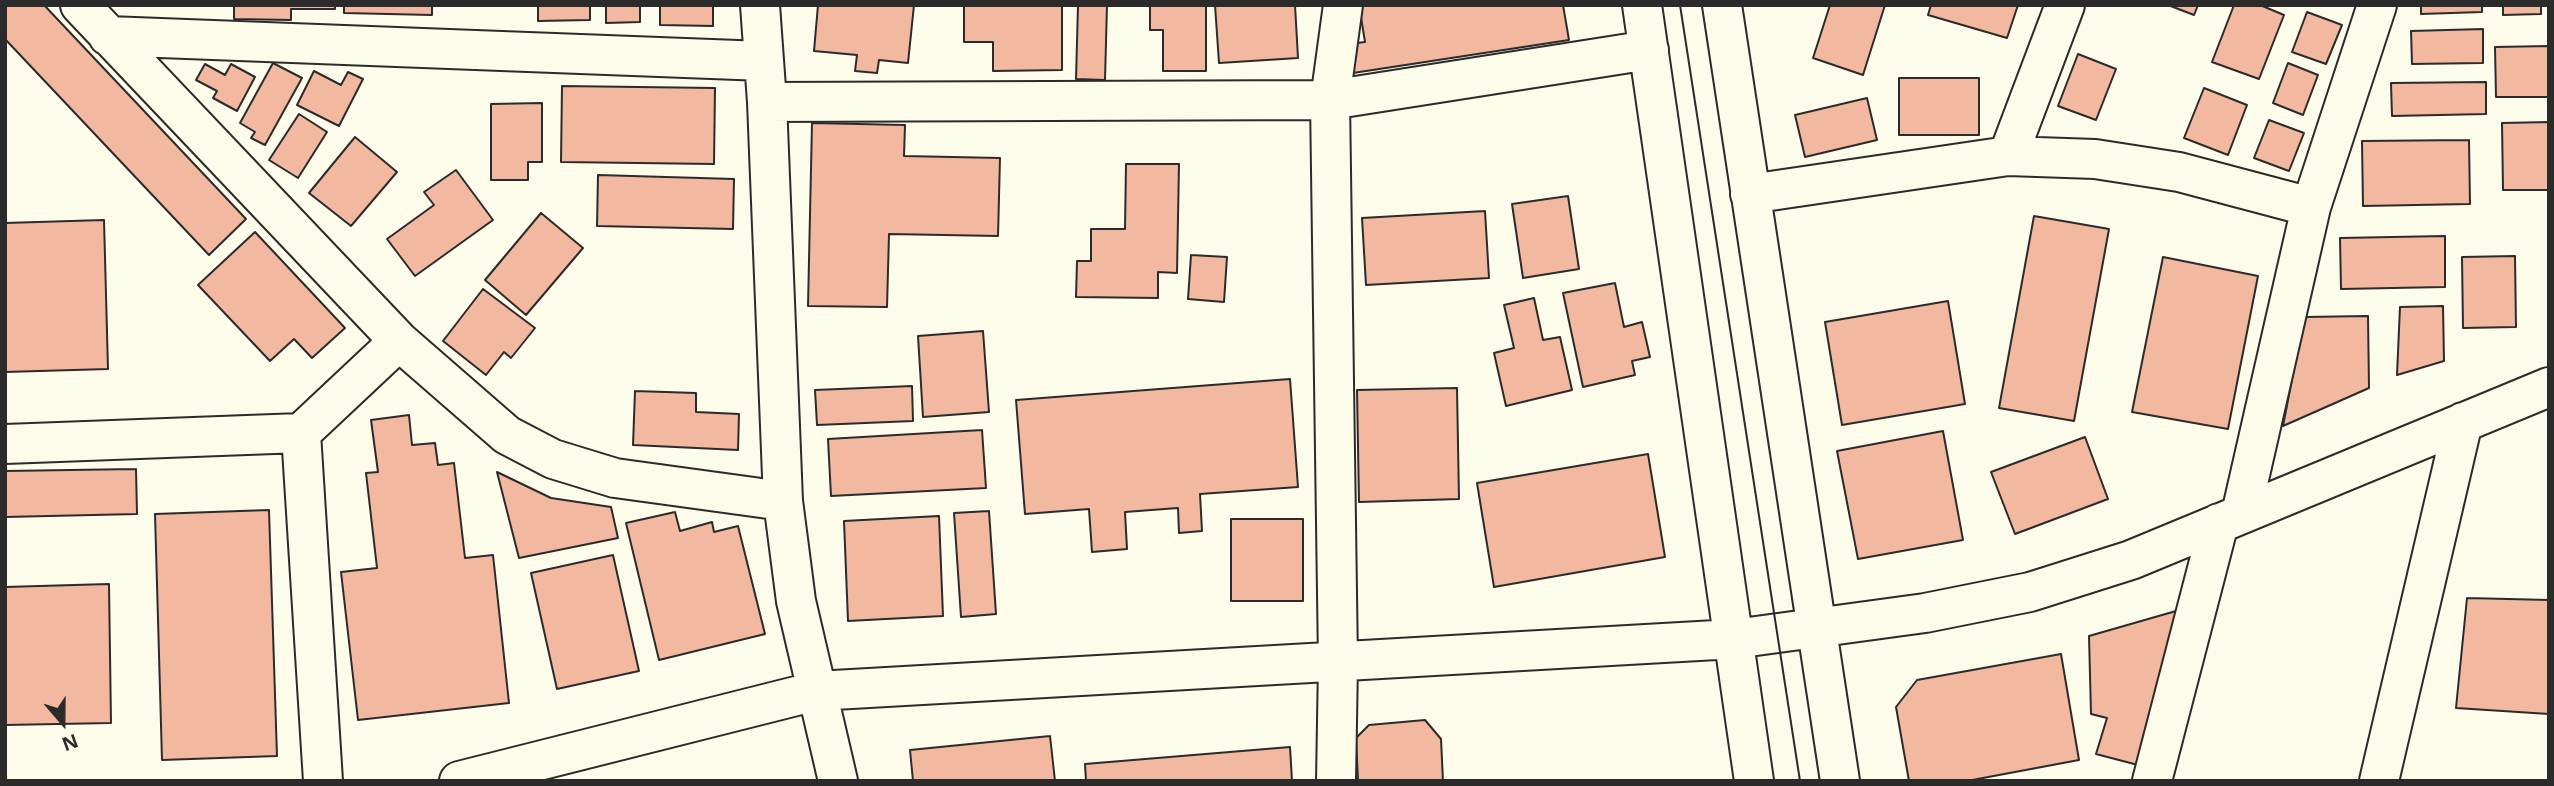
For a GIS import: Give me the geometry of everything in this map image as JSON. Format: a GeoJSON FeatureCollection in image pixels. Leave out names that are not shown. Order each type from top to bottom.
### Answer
{"type":"FeatureCollection","features":[{"type":"Feature","properties":{"kind":"street"},"geometry":{"type":"LineString","coordinates":[[80,5],[399,341],[507,435],[553,459],[615,478],[783,501]]}},
{"type":"Feature","properties":{"kind":"street"},"geometry":{"type":"LineString","coordinates":[[760,5],[767,102],[783,501],[796,601],[838,781]]}},
{"type":"Feature","properties":{"kind":"street"},"geometry":{"type":"LineString","coordinates":[[1336,781],[1338,663],[1331,100],[1343,5]]}},
{"type":"Feature","properties":{"kind":"street"},"geometry":{"type":"LineString","coordinates":[[1642,5],[1754,781]]}},
{"type":"Feature","properties":{"kind":"street"},"geometry":{"type":"LineString","coordinates":[[1722,5],[1840,781]]}},
{"type":"Feature","properties":{"kind":"street"},"geometry":{"type":"LineString","coordinates":[[2008,156],[2065,5]]}},
{"type":"Feature","properties":{"kind":"street"},"geometry":{"type":"LineString","coordinates":[[2152,781],[2230,519],[2311,207],[2377,5]]}},
{"type":"Feature","properties":{"kind":"street"},"geometry":{"type":"LineString","coordinates":[[108,36],[764,61]]}},
{"type":"Feature","properties":{"kind":"street"},"geometry":{"type":"LineString","coordinates":[[767,102],[1331,100],[1649,50]]}},
{"type":"Feature","properties":{"kind":"street"},"geometry":{"type":"LineString","coordinates":[[1750,194],[2008,156],[2095,159],[2179,172],[2311,207]]}},
{"type":"Feature","properties":{"kind":"street"},"geometry":{"type":"LineString","coordinates":[[5,443],[301,433],[399,341]]}},
{"type":"Feature","properties":{"kind":"street"},"geometry":{"type":"LineString","coordinates":[[459,781],[501,775],[816,691],[1734,639],[1925,613],[2030,592],[2131,559],[2549,387]]}},
{"type":"Feature","properties":{"kind":"street"},"geometry":{"type":"LineString","coordinates":[[2379,781],[2463,422]]}},
{"type":"Feature","properties":{"kind":"street"},"geometry":{"type":"LineString","coordinates":[[301,433],[323,781]]}},
{"type":"Feature","properties":{"kind":"building"},"geometry":{"type":"Polygon","coordinates":[[[5,5],[44,5],[246,219],[209,255],[5,39],[5,5]]]}},
{"type":"Feature","properties":{"kind":"building"},"geometry":{"type":"Polygon","coordinates":[[[234,5],[335,5],[335,9],[291,9],[291,20],[234,19],[234,5]]]}},
{"type":"Feature","properties":{"kind":"building"},"geometry":{"type":"Polygon","coordinates":[[[344,5],[432,5],[432,15],[344,13],[344,5]]]}},
{"type":"Feature","properties":{"kind":"building"},"geometry":{"type":"Polygon","coordinates":[[[538,5],[590,5],[590,20],[538,21],[538,5]]]}},
{"type":"Feature","properties":{"kind":"building"},"geometry":{"type":"Polygon","coordinates":[[[606,5],[640,5],[640,22],[606,23],[606,5]]]}},
{"type":"Feature","properties":{"kind":"building"},"geometry":{"type":"Polygon","coordinates":[[[660,5],[713,5],[713,26],[660,25],[660,5]]]}},
{"type":"Feature","properties":{"kind":"building"},"geometry":{"type":"Polygon","coordinates":[[[818,5],[914,5],[908,63],[879,60],[877,73],[855,71],[857,55],[814,51],[818,5]]]}},
{"type":"Feature","properties":{"kind":"building"},"geometry":{"type":"Polygon","coordinates":[[[964,5],[1062,5],[1062,70],[993,71],[993,42],[964,42],[964,5]]]}},
{"type":"Feature","properties":{"kind":"building"},"geometry":{"type":"Polygon","coordinates":[[[1078,5],[1107,5],[1105,80],[1076,79],[1078,5]]]}},
{"type":"Feature","properties":{"kind":"building"},"geometry":{"type":"Polygon","coordinates":[[[1150,5],[1206,5],[1206,71],[1163,71],[1163,30],[1150,30],[1150,5]]]}},
{"type":"Feature","properties":{"kind":"building"},"geometry":{"type":"Polygon","coordinates":[[[1215,5],[1295,5],[1298,58],[1219,63],[1215,5]]]}},
{"type":"Feature","properties":{"kind":"building"},"geometry":{"type":"Polygon","coordinates":[[[1359,5],[1563,5],[1569,40],[1353,73],[1349,44],[1365,42],[1359,5]]]}},
{"type":"Feature","properties":{"kind":"building"},"geometry":{"type":"Polygon","coordinates":[[[1830,5],[1885,5],[1863,75],[1813,58],[1830,5]]]}},
{"type":"Feature","properties":{"kind":"building"},"geometry":{"type":"Polygon","coordinates":[[[1931,5],[2018,5],[2007,38],[1928,15],[1931,5]]]}},
{"type":"Feature","properties":{"kind":"building"},"geometry":{"type":"Polygon","coordinates":[[[2168,5],[2198,5],[2194,15],[2168,5]]]}},
{"type":"Feature","properties":{"kind":"building"},"geometry":{"type":"Polygon","coordinates":[[[2234,5],[2260,5],[2284,15],[2259,79],[2212,62],[2234,5]]]}},
{"type":"Feature","properties":{"kind":"building"},"geometry":{"type":"Polygon","coordinates":[[[2421,5],[2482,5],[2482,12],[2421,14],[2421,5]]]}},
{"type":"Feature","properties":{"kind":"building"},"geometry":{"type":"Polygon","coordinates":[[[2503,5],[2541,5],[2541,14],[2503,15],[2503,5]]]}},
{"type":"Feature","properties":{"kind":"building"},"geometry":{"type":"Polygon","coordinates":[[[2307,12],[2342,25],[2326,64],[2292,52],[2307,12]]]}},
{"type":"Feature","properties":{"kind":"building"},"geometry":{"type":"Polygon","coordinates":[[[2483,29],[2483,63],[2412,64],[2411,31],[2483,29]]]}},
{"type":"Feature","properties":{"kind":"building"},"geometry":{"type":"Polygon","coordinates":[[[2549,46],[2549,97],[2496,97],[2495,47],[2549,46]]]}},
{"type":"Feature","properties":{"kind":"building"},"geometry":{"type":"Polygon","coordinates":[[[2078,54],[2116,69],[2096,120],[2058,106],[2078,54]]]}},
{"type":"Feature","properties":{"kind":"building"},"geometry":{"type":"Polygon","coordinates":[[[273,63],[302,78],[265,145],[251,138],[255,132],[240,123],[273,63]]]}},
{"type":"Feature","properties":{"kind":"building"},"geometry":{"type":"Polygon","coordinates":[[[2288,63],[2318,75],[2303,115],[2273,103],[2288,63]]]}},
{"type":"Feature","properties":{"kind":"building"},"geometry":{"type":"Polygon","coordinates":[[[205,64],[225,75],[231,64],[255,77],[237,111],[213,98],[217,91],[196,80],[205,64]]]}},
{"type":"Feature","properties":{"kind":"building"},"geometry":{"type":"Polygon","coordinates":[[[314,71],[341,85],[348,72],[363,79],[339,126],[297,105],[314,71]]]}},
{"type":"Feature","properties":{"kind":"building"},"geometry":{"type":"Polygon","coordinates":[[[1899,78],[1979,78],[1979,135],[1899,135],[1899,78]]]}},
{"type":"Feature","properties":{"kind":"building"},"geometry":{"type":"Polygon","coordinates":[[[2486,82],[2486,114],[2392,116],[2391,83],[2486,82]]]}},
{"type":"Feature","properties":{"kind":"building"},"geometry":{"type":"Polygon","coordinates":[[[562,86],[715,88],[714,164],[561,162],[562,86]]]}},
{"type":"Feature","properties":{"kind":"building"},"geometry":{"type":"Polygon","coordinates":[[[2204,88],[2247,105],[2228,155],[2184,138],[2204,88]]]}},
{"type":"Feature","properties":{"kind":"building"},"geometry":{"type":"Polygon","coordinates":[[[1867,98],[1877,140],[1805,157],[1795,115],[1867,98]]]}},
{"type":"Feature","properties":{"kind":"building"},"geometry":{"type":"Polygon","coordinates":[[[542,103],[542,162],[528,162],[528,180],[491,180],[491,104],[542,103]]]}},
{"type":"Feature","properties":{"kind":"building"},"geometry":{"type":"Polygon","coordinates":[[[299,114],[327,132],[298,178],[269,160],[299,114]]]}},
{"type":"Feature","properties":{"kind":"building"},"geometry":{"type":"Polygon","coordinates":[[[2269,120],[2304,133],[2289,171],[2254,158],[2269,120]]]}},
{"type":"Feature","properties":{"kind":"building"},"geometry":{"type":"Polygon","coordinates":[[[2549,122],[2549,190],[2503,190],[2502,123],[2549,122]]]}},
{"type":"Feature","properties":{"kind":"building"},"geometry":{"type":"Polygon","coordinates":[[[812,123],[905,125],[904,156],[1000,158],[998,236],[889,234],[887,307],[808,306],[812,123]]]}},
{"type":"Feature","properties":{"kind":"building"},"geometry":{"type":"Polygon","coordinates":[[[355,137],[397,172],[351,226],[309,193],[355,137]]]}},
{"type":"Feature","properties":{"kind":"building"},"geometry":{"type":"Polygon","coordinates":[[[2469,140],[2470,204],[2363,206],[2362,141],[2469,140]]]}},
{"type":"Feature","properties":{"kind":"building"},"geometry":{"type":"Polygon","coordinates":[[[1126,164],[1179,164],[1177,273],[1158,272],[1158,298],[1076,297],[1077,261],[1091,261],[1091,229],[1125,229],[1126,164]]]}},
{"type":"Feature","properties":{"kind":"building"},"geometry":{"type":"Polygon","coordinates":[[[456,170],[493,220],[415,276],[387,239],[434,205],[424,192],[456,170]]]}},
{"type":"Feature","properties":{"kind":"building"},"geometry":{"type":"Polygon","coordinates":[[[598,175],[734,179],[733,229],[597,226],[598,175]]]}},
{"type":"Feature","properties":{"kind":"building"},"geometry":{"type":"Polygon","coordinates":[[[1568,196],[1579,269],[1523,278],[1512,204],[1568,196]]]}},
{"type":"Feature","properties":{"kind":"building"},"geometry":{"type":"Polygon","coordinates":[[[1485,211],[1489,278],[1366,285],[1362,218],[1485,211]]]}},
{"type":"Feature","properties":{"kind":"building"},"geometry":{"type":"Polygon","coordinates":[[[541,213],[583,248],[526,315],[485,280],[541,213]]]}},
{"type":"Feature","properties":{"kind":"building"},"geometry":{"type":"Polygon","coordinates":[[[2034,216],[2109,229],[2074,421],[1999,408],[2034,216]]]}},
{"type":"Feature","properties":{"kind":"building"},"geometry":{"type":"Polygon","coordinates":[[[104,220],[108,369],[5,372],[5,223],[104,220]]]}},
{"type":"Feature","properties":{"kind":"building"},"geometry":{"type":"Polygon","coordinates":[[[255,232],[345,328],[312,358],[294,339],[270,361],[198,285],[255,232]]]}},
{"type":"Feature","properties":{"kind":"building"},"geometry":{"type":"Polygon","coordinates":[[[2445,236],[2445,287],[2341,289],[2340,238],[2445,236]]]}},
{"type":"Feature","properties":{"kind":"building"},"geometry":{"type":"Polygon","coordinates":[[[1191,255],[1227,257],[1224,302],[1188,299],[1191,255]]]}},
{"type":"Feature","properties":{"kind":"building"},"geometry":{"type":"Polygon","coordinates":[[[2515,256],[2516,327],[2463,328],[2462,257],[2515,256]]]}},
{"type":"Feature","properties":{"kind":"building"},"geometry":{"type":"Polygon","coordinates":[[[2163,257],[2258,276],[2228,429],[2132,412],[2163,257]]]}},
{"type":"Feature","properties":{"kind":"building"},"geometry":{"type":"Polygon","coordinates":[[[1615,283],[1624,327],[1642,322],[1650,357],[1632,361],[1635,375],[1583,387],[1563,293],[1615,283]]]}},
{"type":"Feature","properties":{"kind":"building"},"geometry":{"type":"Polygon","coordinates":[[[483,289],[535,328],[511,358],[504,352],[486,375],[443,341],[483,289]]]}},
{"type":"Feature","properties":{"kind":"building"},"geometry":{"type":"Polygon","coordinates":[[[1534,298],[1543,340],[1560,337],[1572,390],[1506,406],[1494,353],[1514,348],[1504,305],[1534,298]]]}},
{"type":"Feature","properties":{"kind":"building"},"geometry":{"type":"Polygon","coordinates":[[[1948,301],[1965,404],[1842,425],[1825,322],[1948,301]]]}},
{"type":"Feature","properties":{"kind":"building"},"geometry":{"type":"Polygon","coordinates":[[[2443,306],[2444,361],[2397,375],[2400,307],[2443,306]]]}},
{"type":"Feature","properties":{"kind":"building"},"geometry":{"type":"Polygon","coordinates":[[[2368,316],[2369,388],[2283,426],[2304,317],[2368,316]]]}},
{"type":"Feature","properties":{"kind":"building"},"geometry":{"type":"Polygon","coordinates":[[[983,331],[989,412],[923,417],[918,336],[983,331]]]}},
{"type":"Feature","properties":{"kind":"building"},"geometry":{"type":"Polygon","coordinates":[[[1290,379],[1298,487],[1200,494],[1202,531],[1179,533],[1178,508],[1125,512],[1127,549],[1092,552],[1089,509],[1025,514],[1016,400],[1290,379]]]}},
{"type":"Feature","properties":{"kind":"building"},"geometry":{"type":"Polygon","coordinates":[[[912,386],[913,421],[817,425],[815,390],[912,386]]]}},
{"type":"Feature","properties":{"kind":"building"},"geometry":{"type":"Polygon","coordinates":[[[1457,388],[1459,499],[1359,502],[1357,390],[1457,388]]]}},
{"type":"Feature","properties":{"kind":"building"},"geometry":{"type":"Polygon","coordinates":[[[635,391],[696,393],[696,412],[739,414],[738,450],[633,445],[635,391]]]}},
{"type":"Feature","properties":{"kind":"building"},"geometry":{"type":"Polygon","coordinates":[[[409,415],[412,445],[435,443],[438,465],[454,463],[465,558],[493,555],[509,703],[358,720],[341,572],[377,568],[366,473],[378,472],[371,420],[409,415]]]}},
{"type":"Feature","properties":{"kind":"building"},"geometry":{"type":"Polygon","coordinates":[[[982,430],[986,488],[831,496],[828,439],[982,430]]]}},
{"type":"Feature","properties":{"kind":"building"},"geometry":{"type":"Polygon","coordinates":[[[1943,431],[1963,540],[1858,559],[1837,451],[1943,431]]]}},
{"type":"Feature","properties":{"kind":"building"},"geometry":{"type":"Polygon","coordinates":[[[2085,437],[2108,499],[2015,534],[1991,472],[2085,437]]]}},
{"type":"Feature","properties":{"kind":"building"},"geometry":{"type":"Polygon","coordinates":[[[1648,454],[1665,557],[1494,587],[1477,483],[1648,454]]]}},
{"type":"Feature","properties":{"kind":"building"},"geometry":{"type":"Polygon","coordinates":[[[136,469],[137,514],[5,517],[5,471],[136,469]]]}},
{"type":"Feature","properties":{"kind":"building"},"geometry":{"type":"Polygon","coordinates":[[[497,472],[551,498],[611,507],[618,538],[519,558],[497,472]]]}},
{"type":"Feature","properties":{"kind":"building"},"geometry":{"type":"Polygon","coordinates":[[[269,510],[277,756],[162,760],[155,514],[269,510]]]}},
{"type":"Feature","properties":{"kind":"building"},"geometry":{"type":"Polygon","coordinates":[[[989,511],[996,614],[961,617],[954,513],[989,511]]]}},
{"type":"Feature","properties":{"kind":"building"},"geometry":{"type":"Polygon","coordinates":[[[675,512],[680,531],[712,522],[714,532],[738,526],[765,634],[659,660],[626,523],[675,512]]]}},
{"type":"Feature","properties":{"kind":"building"},"geometry":{"type":"Polygon","coordinates":[[[939,516],[943,616],[848,621],[844,521],[939,516]]]}},
{"type":"Feature","properties":{"kind":"building"},"geometry":{"type":"Polygon","coordinates":[[[1231,519],[1303,519],[1303,601],[1231,601],[1231,519]]]}},
{"type":"Feature","properties":{"kind":"building"},"geometry":{"type":"Polygon","coordinates":[[[613,555],[639,671],[557,689],[531,573],[613,555]]]}},
{"type":"Feature","properties":{"kind":"building"},"geometry":{"type":"Polygon","coordinates":[[[109,584],[111,723],[5,725],[5,587],[109,584]]]}},
{"type":"Feature","properties":{"kind":"building"},"geometry":{"type":"Polygon","coordinates":[[[2467,598],[2549,600],[2549,714],[2456,708],[2467,598]]]}},
{"type":"Feature","properties":{"kind":"building"},"geometry":{"type":"Polygon","coordinates":[[[2183,609],[2138,765],[2096,754],[2107,718],[2091,714],[2089,636],[2183,609]]]}},
{"type":"Feature","properties":{"kind":"building"},"geometry":{"type":"Polygon","coordinates":[[[2061,654],[2079,760],[1967,781],[1909,781],[1896,707],[1917,680],[2061,654]]]}},
{"type":"Feature","properties":{"kind":"building"},"geometry":{"type":"Polygon","coordinates":[[[1425,720],[1441,739],[1443,781],[1358,781],[1356,738],[1369,725],[1425,720]]]}},
{"type":"Feature","properties":{"kind":"building"},"geometry":{"type":"Polygon","coordinates":[[[1050,736],[1055,781],[913,781],[910,750],[1050,736]]]}},
{"type":"Feature","properties":{"kind":"building"},"geometry":{"type":"Polygon","coordinates":[[[1290,747],[1292,781],[1086,781],[1085,764],[1290,747]]]}},
{"type":"Feature","properties":{"kind":"tram line"},"geometry":{"type":"LineString","coordinates":[[1680,5],[1800,781]]}}]}
